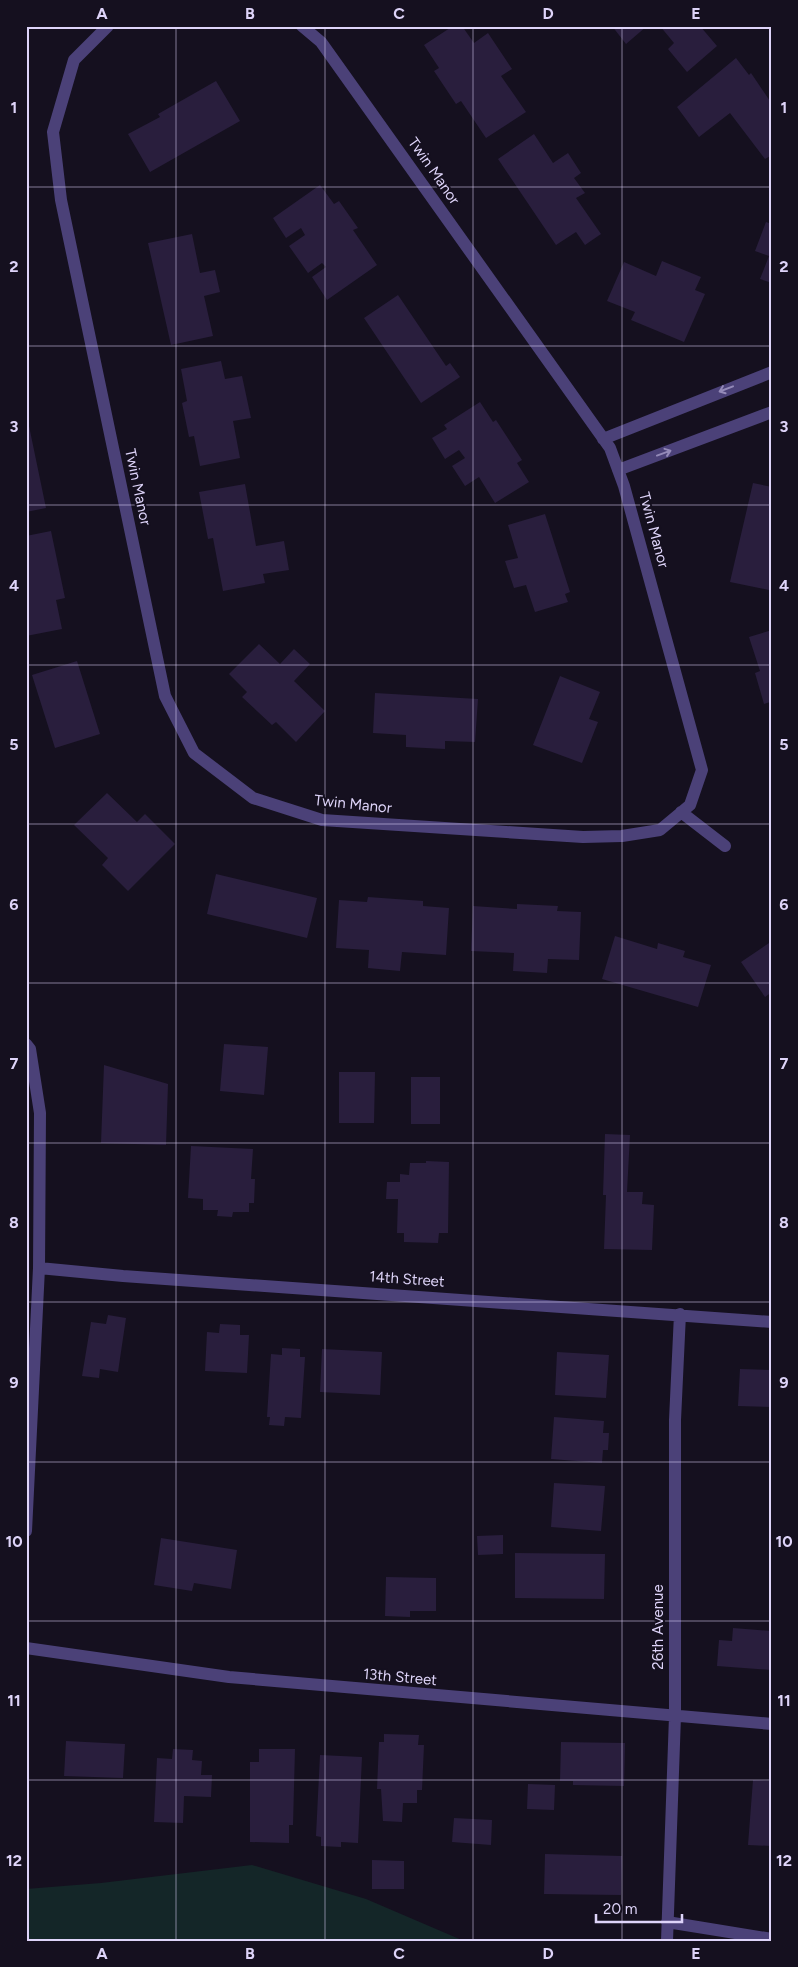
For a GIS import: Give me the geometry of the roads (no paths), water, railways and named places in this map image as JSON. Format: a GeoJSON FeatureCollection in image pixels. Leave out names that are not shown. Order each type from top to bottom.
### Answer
{"type":"FeatureCollection","features":[{"type":"Feature","properties":{"kind":"street","name":"Twin Manor"},"geometry":{"type":"LineString","coordinates":[[108,26],[74,60],[53,132],[61,200],[165,696],[194,753],[253,798],[322,820],[583,837],[622,836],[660,830],[690,805],[702,770],[618,470],[603,439],[321,42],[302,26]]}},
{"type":"Feature","properties":{"kind":"street"},"geometry":{"type":"LineString","coordinates":[[603,439],[772,372]]}},
{"type":"Feature","properties":{"kind":"street"},"geometry":{"type":"LineString","coordinates":[[618,470],[772,412]]}},
{"type":"Feature","properties":{"kind":"street"},"geometry":{"type":"LineString","coordinates":[[681,812],[725,846]]}},
{"type":"Feature","properties":{"kind":"street"},"geometry":{"type":"LineString","coordinates":[[26,1044],[30,1049],[40,1112],[39,1268],[26,1531]]}},
{"type":"Feature","properties":{"kind":"street","name":"14th Street"},"geometry":{"type":"LineString","coordinates":[[39,1268],[122,1276],[772,1322]]}},
{"type":"Feature","properties":{"kind":"street","name":"26th Avenue"},"geometry":{"type":"LineString","coordinates":[[667,1941],[674,1716],[675,1420],[680,1314]]}},
{"type":"Feature","properties":{"kind":"street","name":"13th Street"},"geometry":{"type":"LineString","coordinates":[[26,1648],[229,1677],[772,1724]]}},
{"type":"Feature","properties":{"kind":"street"},"geometry":{"type":"LineString","coordinates":[[667,1922],[772,1939]]}}]}
